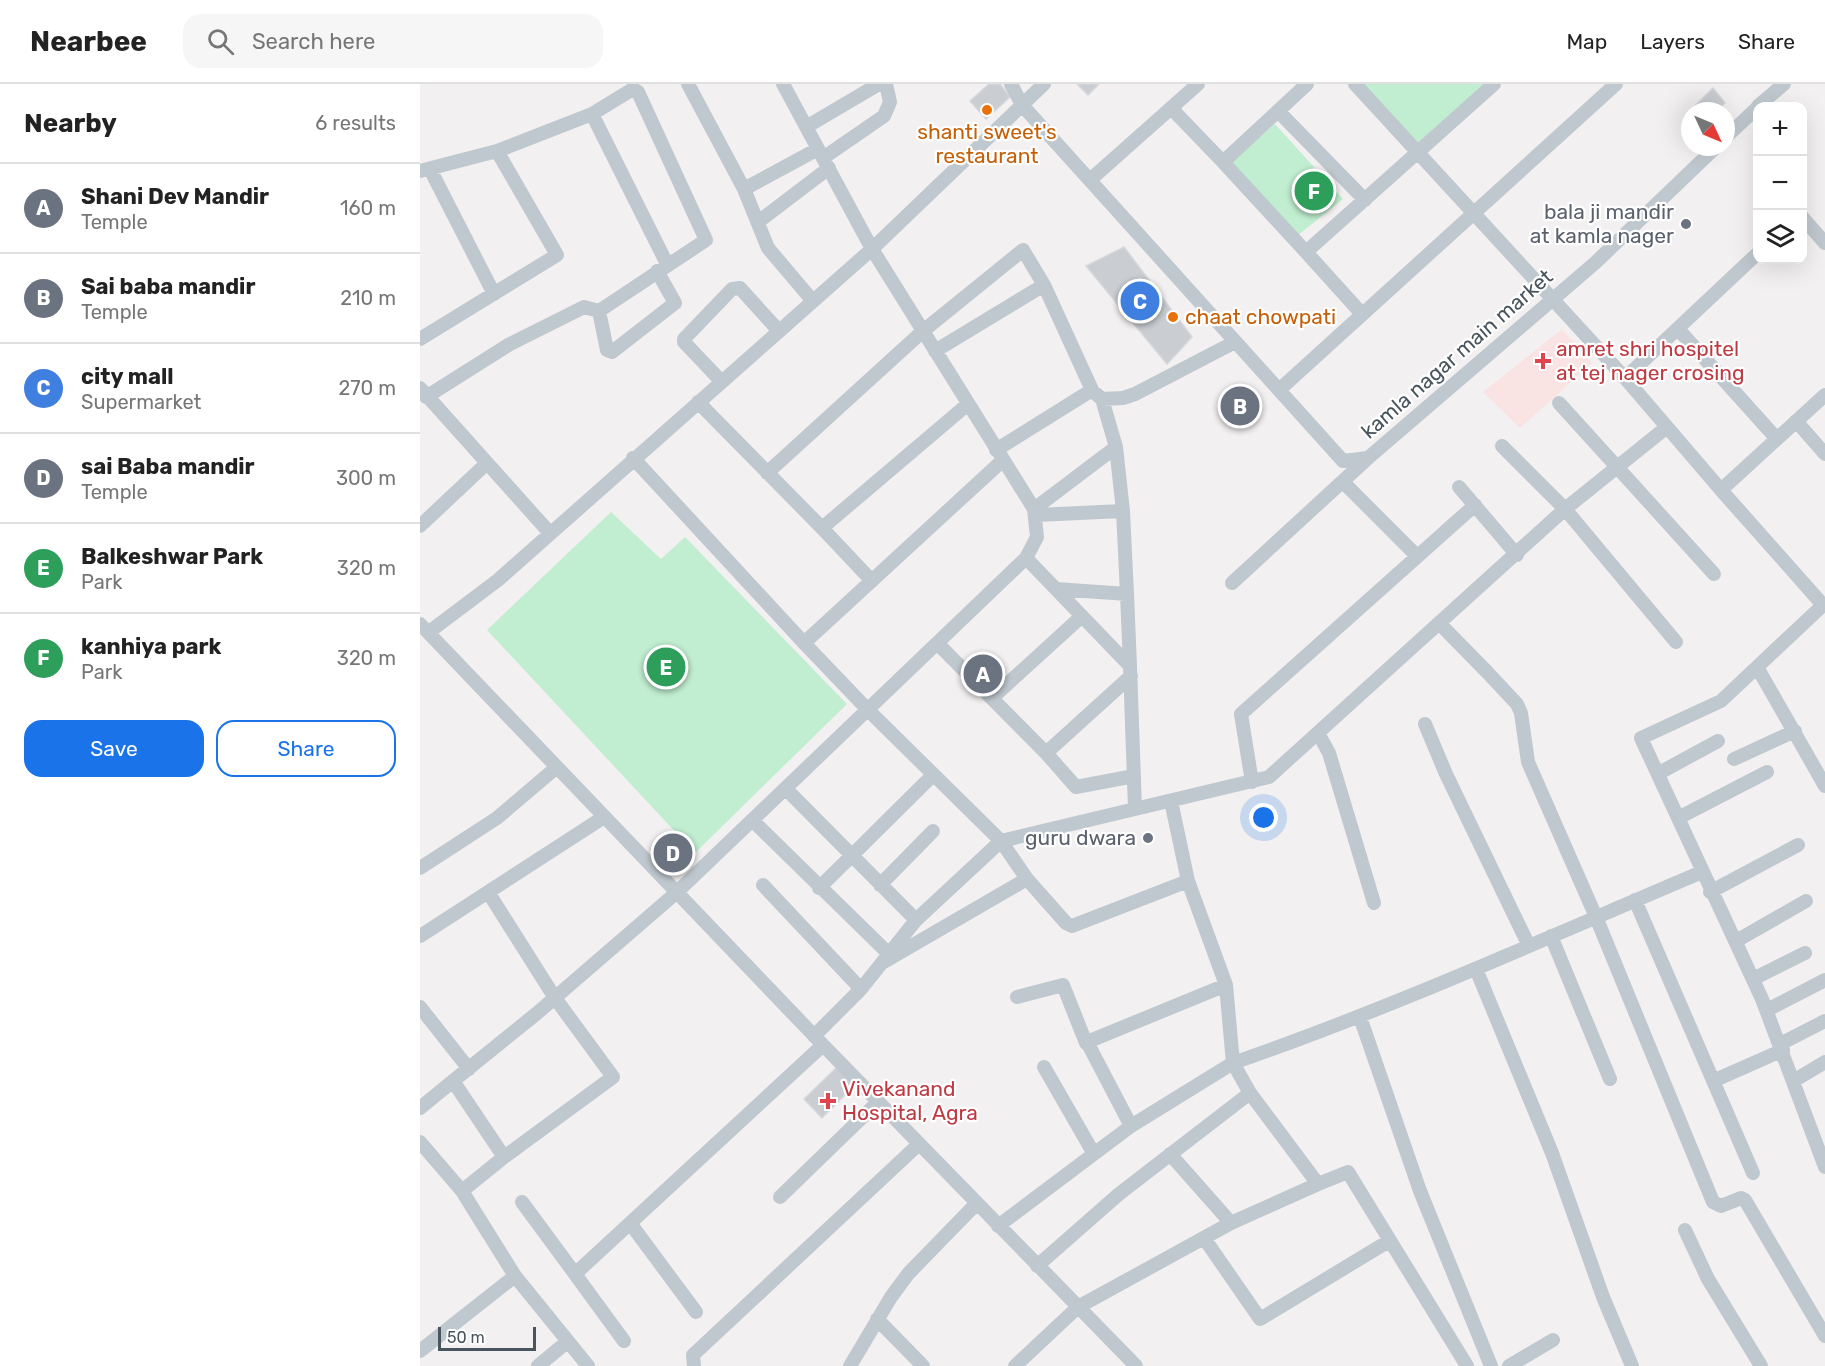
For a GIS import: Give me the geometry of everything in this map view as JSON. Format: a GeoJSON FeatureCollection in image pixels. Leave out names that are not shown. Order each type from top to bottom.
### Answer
{"type":"FeatureCollection","features":[{"type":"Feature","properties":{"kind":"street"},"geometry":{"type":"LineString","coordinates":[[688,84],[744,189],[768,248],[812,300]]}},
{"type":"Feature","properties":{"kind":"street"},"geometry":{"type":"LineString","coordinates":[[420,1108],[555,998],[676,893],[1026,558],[1037,537],[1035,512],[872,249],[783,84]]}},
{"type":"Feature","properties":{"kind":"street"},"geometry":{"type":"LineString","coordinates":[[806,127],[879,84]]}},
{"type":"Feature","properties":{"kind":"street"},"geometry":{"type":"LineString","coordinates":[[758,222],[823,158],[884,116],[890,102],[886,84]]}},
{"type":"Feature","properties":{"kind":"street"},"geometry":{"type":"LineString","coordinates":[[1011,84],[1022,105],[1279,390],[1617,84]]}},
{"type":"Feature","properties":{"kind":"street"},"geometry":{"type":"LineString","coordinates":[[1044,84],[872,249],[549,532],[498,580],[424,628],[976,1204],[1136,1366]]}},
{"type":"Feature","properties":{"kind":"street"},"geometry":{"type":"LineString","coordinates":[[1090,180],[1198,84]]}},
{"type":"Feature","properties":{"kind":"street"},"geometry":{"type":"LineString","coordinates":[[1223,162],[1307,84]]}},
{"type":"Feature","properties":{"kind":"street"},"geometry":{"type":"LineString","coordinates":[[1355,84],[1625,378],[1721,490],[1822,598],[1757,667],[1721,701],[1641,738],[1659,773],[1710,892],[1736,941],[1767,1010],[1821,1146],[1825,1167]]}},
{"type":"Feature","properties":{"kind":"street"},"geometry":{"type":"LineString","coordinates":[[1306,252],[1494,84]]}},
{"type":"Feature","properties":{"kind":"street"},"geometry":{"type":"LineString","coordinates":[[1762,102],[1773,87]]}},
{"type":"Feature","properties":{"kind":"street"},"geometry":{"type":"LineString","coordinates":[[494,294],[425,170],[497,151],[592,114],[633,89],[638,92],[706,240],[598,311],[584,307],[423,393],[549,532]]}},
{"type":"Feature","properties":{"kind":"street"},"geometry":{"type":"LineString","coordinates":[[1171,108],[1362,314]]}},
{"type":"Feature","properties":{"kind":"street"},"geometry":{"type":"LineString","coordinates":[[1278,111],[1365,200]]}},
{"type":"Feature","properties":{"kind":"street"},"geometry":{"type":"LineString","coordinates":[[1735,129],[1753,112]]}},
{"type":"Feature","properties":{"kind":"street"},"geometry":{"type":"LineString","coordinates":[[592,114],[662,268],[675,303],[612,352],[608,350],[598,311]]}},
{"type":"Feature","properties":{"kind":"street"},"geometry":{"type":"LineString","coordinates":[[420,339],[557,255],[497,151]]}},
{"type":"Feature","properties":{"kind":"street","name":"kamla nagar main market"},"geometry":{"type":"LineString","coordinates":[[1279,390],[1342,461],[1368,459],[1595,263],[1707,156]]}},
{"type":"Feature","properties":{"kind":"street"},"geometry":{"type":"LineString","coordinates":[[744,189],[823,158]]}},
{"type":"Feature","properties":{"kind":"street"},"geometry":{"type":"LineString","coordinates":[[1807,222],[1825,243]]}},
{"type":"Feature","properties":{"kind":"street"},"geometry":{"type":"LineString","coordinates":[[767,473],[923,331],[1023,250],[1044,285],[1097,395],[1116,447],[1123,511],[1136,809]]}},
{"type":"Feature","properties":{"kind":"street"},"geometry":{"type":"LineString","coordinates":[[1625,378],[1753,257]]}},
{"type":"Feature","properties":{"kind":"street"},"geometry":{"type":"LineString","coordinates":[[935,351],[1044,285]]}},
{"type":"Feature","properties":{"kind":"street"},"geometry":{"type":"LineString","coordinates":[[721,381],[684,342],[684,339],[732,289],[740,288],[778,330]]}},
{"type":"Feature","properties":{"kind":"street"},"geometry":{"type":"LineString","coordinates":[[1678,329],[1777,439]]}},
{"type":"Feature","properties":{"kind":"street"},"geometry":{"type":"LineString","coordinates":[[804,643],[872,581],[999,455],[1097,395],[1124,398],[1235,342]]}},
{"type":"Feature","properties":{"kind":"street"},"geometry":{"type":"LineString","coordinates":[[1721,490],[1825,395]]}},
{"type":"Feature","properties":{"kind":"street"},"geometry":{"type":"LineString","coordinates":[[698,402],[872,581]]}},
{"type":"Feature","properties":{"kind":"street"},"geometry":{"type":"LineString","coordinates":[[1559,403],[1620,467],[1714,574]]}},
{"type":"Feature","properties":{"kind":"street"},"geometry":{"type":"LineString","coordinates":[[822,528],[968,404]]}},
{"type":"Feature","properties":{"kind":"street"},"geometry":{"type":"LineString","coordinates":[[1796,421],[1825,454]]}},
{"type":"Feature","properties":{"kind":"street"},"geometry":{"type":"LineString","coordinates":[[575,1274],[818,1040],[916,920],[1001,841],[1252,782],[1273,774],[1565,510],[1667,427]]}},
{"type":"Feature","properties":{"kind":"street"},"geometry":{"type":"LineString","coordinates":[[1502,446],[1565,510],[1676,642]]}},
{"type":"Feature","properties":{"kind":"street"},"geometry":{"type":"LineString","coordinates":[[1035,512],[1116,447]]}},
{"type":"Feature","properties":{"kind":"street"},"geometry":{"type":"LineString","coordinates":[[633,458],[868,710],[1001,841],[1027,879],[1066,923],[1072,926],[1136,899],[1188,881]]}},
{"type":"Feature","properties":{"kind":"street"},"geometry":{"type":"LineString","coordinates":[[1232,583],[1368,459]]}},
{"type":"Feature","properties":{"kind":"street"},"geometry":{"type":"LineString","coordinates":[[420,526],[487,463]]}},
{"type":"Feature","properties":{"kind":"street"},"geometry":{"type":"LineString","coordinates":[[1343,482],[1417,556]]}},
{"type":"Feature","properties":{"kind":"street"},"geometry":{"type":"LineString","coordinates":[[1459,487],[1517,555]]}},
{"type":"Feature","properties":{"kind":"street"},"geometry":{"type":"LineString","coordinates":[[1252,782],[1241,714],[1474,505]]}},
{"type":"Feature","properties":{"kind":"street"},"geometry":{"type":"LineString","coordinates":[[1035,512],[1123,511]]}},
{"type":"Feature","properties":{"kind":"street"},"geometry":{"type":"LineString","coordinates":[[1026,558],[1131,671]]}},
{"type":"Feature","properties":{"kind":"street"},"geometry":{"type":"LineString","coordinates":[[1056,589],[1127,594]]}},
{"type":"Feature","properties":{"kind":"street"},"geometry":{"type":"LineString","coordinates":[[992,698],[1082,616]]}},
{"type":"Feature","properties":{"kind":"street"},"geometry":{"type":"LineString","coordinates":[[1440,624],[1517,704],[1521,713],[1527,762],[1596,917],[1713,1202],[1721,1206],[1743,1198],[1825,1336]]}},
{"type":"Feature","properties":{"kind":"street"},"geometry":{"type":"LineString","coordinates":[[937,643],[1047,753],[1076,787],[1134,776]]}},
{"type":"Feature","properties":{"kind":"street"},"geometry":{"type":"LineString","coordinates":[[1757,667],[1825,786]]}},
{"type":"Feature","properties":{"kind":"street"},"geometry":{"type":"LineString","coordinates":[[1047,753],[1131,671]]}},
{"type":"Feature","properties":{"kind":"street"},"geometry":{"type":"LineString","coordinates":[[1425,724],[1446,774],[1529,946]]}},
{"type":"Feature","properties":{"kind":"street"},"geometry":{"type":"LineString","coordinates":[[1734,759],[1795,731]]}},
{"type":"Feature","properties":{"kind":"street"},"geometry":{"type":"LineString","coordinates":[[1318,733],[1329,753],[1374,903]]}},
{"type":"Feature","properties":{"kind":"street"},"geometry":{"type":"LineString","coordinates":[[1659,773],[1718,741]]}},
{"type":"Feature","properties":{"kind":"street"},"geometry":{"type":"LineString","coordinates":[[420,868],[497,818],[557,767]]}},
{"type":"Feature","properties":{"kind":"street"},"geometry":{"type":"LineString","coordinates":[[1678,818],[1767,772]]}},
{"type":"Feature","properties":{"kind":"street"},"geometry":{"type":"LineString","coordinates":[[819,888],[933,775]]}},
{"type":"Feature","properties":{"kind":"street"},"geometry":{"type":"LineString","coordinates":[[786,789],[916,920]]}},
{"type":"Feature","properties":{"kind":"street"},"geometry":{"type":"LineString","coordinates":[[1171,801],[1188,881],[1226,985],[1233,1063],[1250,1093],[1318,1184]]}},
{"type":"Feature","properties":{"kind":"street"},"geometry":{"type":"LineString","coordinates":[[420,936],[604,817]]}},
{"type":"Feature","properties":{"kind":"street"},"geometry":{"type":"LineString","coordinates":[[752,820],[886,958]]}},
{"type":"Feature","properties":{"kind":"street"},"geometry":{"type":"LineString","coordinates":[[880,885],[933,831]]}},
{"type":"Feature","properties":{"kind":"street"},"geometry":{"type":"LineString","coordinates":[[1710,892],[1798,845]]}},
{"type":"Feature","properties":{"kind":"street"},"geometry":{"type":"LineString","coordinates":[[998,1226],[1131,1126],[1233,1063],[1360,1017],[1702,872]]}},
{"type":"Feature","properties":{"kind":"street"},"geometry":{"type":"LineString","coordinates":[[886,958],[1027,879]]}},
{"type":"Feature","properties":{"kind":"street"},"geometry":{"type":"LineString","coordinates":[[762,885],[861,988]]}},
{"type":"Feature","properties":{"kind":"street"},"geometry":{"type":"LineString","coordinates":[[462,1191],[504,1156],[613,1077],[555,998],[488,892]]}},
{"type":"Feature","properties":{"kind":"street"},"geometry":{"type":"LineString","coordinates":[[1635,900],[1753,1173]]}},
{"type":"Feature","properties":{"kind":"street"},"geometry":{"type":"LineString","coordinates":[[1736,941],[1806,901]]}},
{"type":"Feature","properties":{"kind":"street"},"geometry":{"type":"LineString","coordinates":[[1551,936],[1610,1079]]}},
{"type":"Feature","properties":{"kind":"street"},"geometry":{"type":"LineString","coordinates":[[1753,979],[1805,953]]}},
{"type":"Feature","properties":{"kind":"street"},"geometry":{"type":"LineString","coordinates":[[1476,969],[1552,1153],[1603,1297],[1632,1366]]}},
{"type":"Feature","properties":{"kind":"street"},"geometry":{"type":"LineString","coordinates":[[1767,1010],[1825,980]]}},
{"type":"Feature","properties":{"kind":"street"},"geometry":{"type":"LineString","coordinates":[[1017,997],[1064,984],[1086,1043],[1131,1126]]}},
{"type":"Feature","properties":{"kind":"street"},"geometry":{"type":"LineString","coordinates":[[1086,1043],[1226,985]]}},
{"type":"Feature","properties":{"kind":"street"},"geometry":{"type":"LineString","coordinates":[[420,1007],[469,1069]]}},
{"type":"Feature","properties":{"kind":"street"},"geometry":{"type":"LineString","coordinates":[[1360,1017],[1420,1191],[1491,1366]]}},
{"type":"Feature","properties":{"kind":"street"},"geometry":{"type":"LineString","coordinates":[[1713,1081],[1781,1047],[1825,1021]]}},
{"type":"Feature","properties":{"kind":"street"},"geometry":{"type":"LineString","coordinates":[[1795,1080],[1825,1062]]}},
{"type":"Feature","properties":{"kind":"street"},"geometry":{"type":"LineString","coordinates":[[1044,1067],[1094,1154]]}},
{"type":"Feature","properties":{"kind":"street"},"geometry":{"type":"LineString","coordinates":[[453,1081],[504,1156]]}},
{"type":"Feature","properties":{"kind":"street"},"geometry":{"type":"LineString","coordinates":[[1037,1266],[1119,1194],[1250,1093]]}},
{"type":"Feature","properties":{"kind":"street"},"geometry":{"type":"LineString","coordinates":[[780,1197],[878,1102]]}},
{"type":"Feature","properties":{"kind":"street"},"geometry":{"type":"LineString","coordinates":[[420,1142],[462,1191],[515,1276],[588,1366]]}},
{"type":"Feature","properties":{"kind":"street"},"geometry":{"type":"LineString","coordinates":[[694,1366],[693,1355],[919,1144]]}},
{"type":"Feature","properties":{"kind":"street"},"geometry":{"type":"LineString","coordinates":[[1170,1154],[1231,1223]]}},
{"type":"Feature","properties":{"kind":"street"},"geometry":{"type":"LineString","coordinates":[[1015,1366],[1078,1307],[1231,1223],[1347,1172],[1467,1366]]}},
{"type":"Feature","properties":{"kind":"street"},"geometry":{"type":"LineString","coordinates":[[522,1202],[624,1341]]}},
{"type":"Feature","properties":{"kind":"street"},"geometry":{"type":"LineString","coordinates":[[850,1366],[877,1319],[909,1274],[976,1204]]}},
{"type":"Feature","properties":{"kind":"street"},"geometry":{"type":"LineString","coordinates":[[630,1223],[696,1312]]}},
{"type":"Feature","properties":{"kind":"street"},"geometry":{"type":"LineString","coordinates":[[1685,1230],[1708,1279],[1761,1366]]}},
{"type":"Feature","properties":{"kind":"street"},"geometry":{"type":"LineString","coordinates":[[1204,1238],[1260,1319],[1389,1241]]}},
{"type":"Feature","properties":{"kind":"street"},"geometry":{"type":"LineString","coordinates":[[420,1351],[515,1276]]}},
{"type":"Feature","properties":{"kind":"street"},"geometry":{"type":"LineString","coordinates":[[877,1319],[923,1366]]}},
{"type":"Feature","properties":{"kind":"street"},"geometry":{"type":"LineString","coordinates":[[1515,1365],[1553,1340]]}},
{"type":"Feature","properties":{"kind":"street"},"geometry":{"type":"LineString","coordinates":[[538,1366],[567,1342]]}},
{"type":"Feature","properties":{"kind":"shaded area"},"geometry":{"type":"Polygon","coordinates":[[[1562,329],[1592,363],[1520,428],[1483,392],[1562,329]]]}},
{"type":"Feature","properties":{"kind":"green space"},"geometry":{"type":"Polygon","coordinates":[[[1363,84],[1485,84],[1418,144],[1363,84]]]}},
{"type":"Feature","properties":{"kind":"green space"},"geometry":{"type":"Polygon","coordinates":[[[1275,124],[1343,199],[1297,236],[1230,163],[1275,124]]]}},
{"type":"Feature","properties":{"kind":"green space"},"geometry":{"type":"Polygon","coordinates":[[[611,512],[661,559],[685,537],[847,704],[695,853],[487,630],[611,512]]]}},
{"type":"Feature","properties":{"kind":"building","name":"shanti sweet's restaurant"},"geometry":{"type":"Polygon","coordinates":[[[989,84],[1000,84],[1010,97],[986,119],[970,101],[989,84]]]}},
{"type":"Feature","properties":{"kind":"building"},"geometry":{"type":"Polygon","coordinates":[[[1077,84],[1099,84],[1088,95],[1077,84]]]}},
{"type":"Feature","properties":{"kind":"building"},"geometry":{"type":"Polygon","coordinates":[[[1713,88],[1724,102],[1699,102],[1713,88]]]}},
{"type":"Feature","properties":{"kind":"building"},"geometry":{"type":"Polygon","coordinates":[[[1124,247],[1192,337],[1167,364],[1086,266],[1124,247]]]}},
{"type":"Feature","properties":{"kind":"building"},"geometry":{"type":"Polygon","coordinates":[[[838,1066],[856,1084],[822,1118],[804,1099],[838,1066]]]}},
{"type":"Feature","properties":{"kind":"place","name":"shanti sweet's restaurant"},"geometry":{"type":"Point","coordinates":[987,110]}},
{"type":"Feature","properties":{"kind":"place","name":"kanhiya park"},"geometry":{"type":"Point","coordinates":[1314,191]}},
{"type":"Feature","properties":{"kind":"place","name":"bala ji mandir at kamla nager"},"geometry":{"type":"Point","coordinates":[1686,224]}},
{"type":"Feature","properties":{"kind":"place","name":"city mall"},"geometry":{"type":"Point","coordinates":[1140,301]}},
{"type":"Feature","properties":{"kind":"place","name":"chaat chowpati"},"geometry":{"type":"Point","coordinates":[1173,317]}},
{"type":"Feature","properties":{"kind":"place","name":"amret shri hospitel at tej nager crosing"},"geometry":{"type":"Point","coordinates":[1543,361]}},
{"type":"Feature","properties":{"kind":"place","name":"Sai baba mandir"},"geometry":{"type":"Point","coordinates":[1240,406]}},
{"type":"Feature","properties":{"kind":"place","name":"Balkeshwar Park"},"geometry":{"type":"Point","coordinates":[666,667]}},
{"type":"Feature","properties":{"kind":"place","name":"Shani Dev Mandir"},"geometry":{"type":"Point","coordinates":[983,674]}},
{"type":"Feature","properties":{"kind":"place","name":"guru dwara"},"geometry":{"type":"Point","coordinates":[1148,838]}},
{"type":"Feature","properties":{"kind":"place","name":"sai Baba mandir"},"geometry":{"type":"Point","coordinates":[673,853]}},
{"type":"Feature","properties":{"kind":"place","name":"Vivekanand Hospital, Agra"},"geometry":{"type":"Point","coordinates":[828,1101]}}]}
